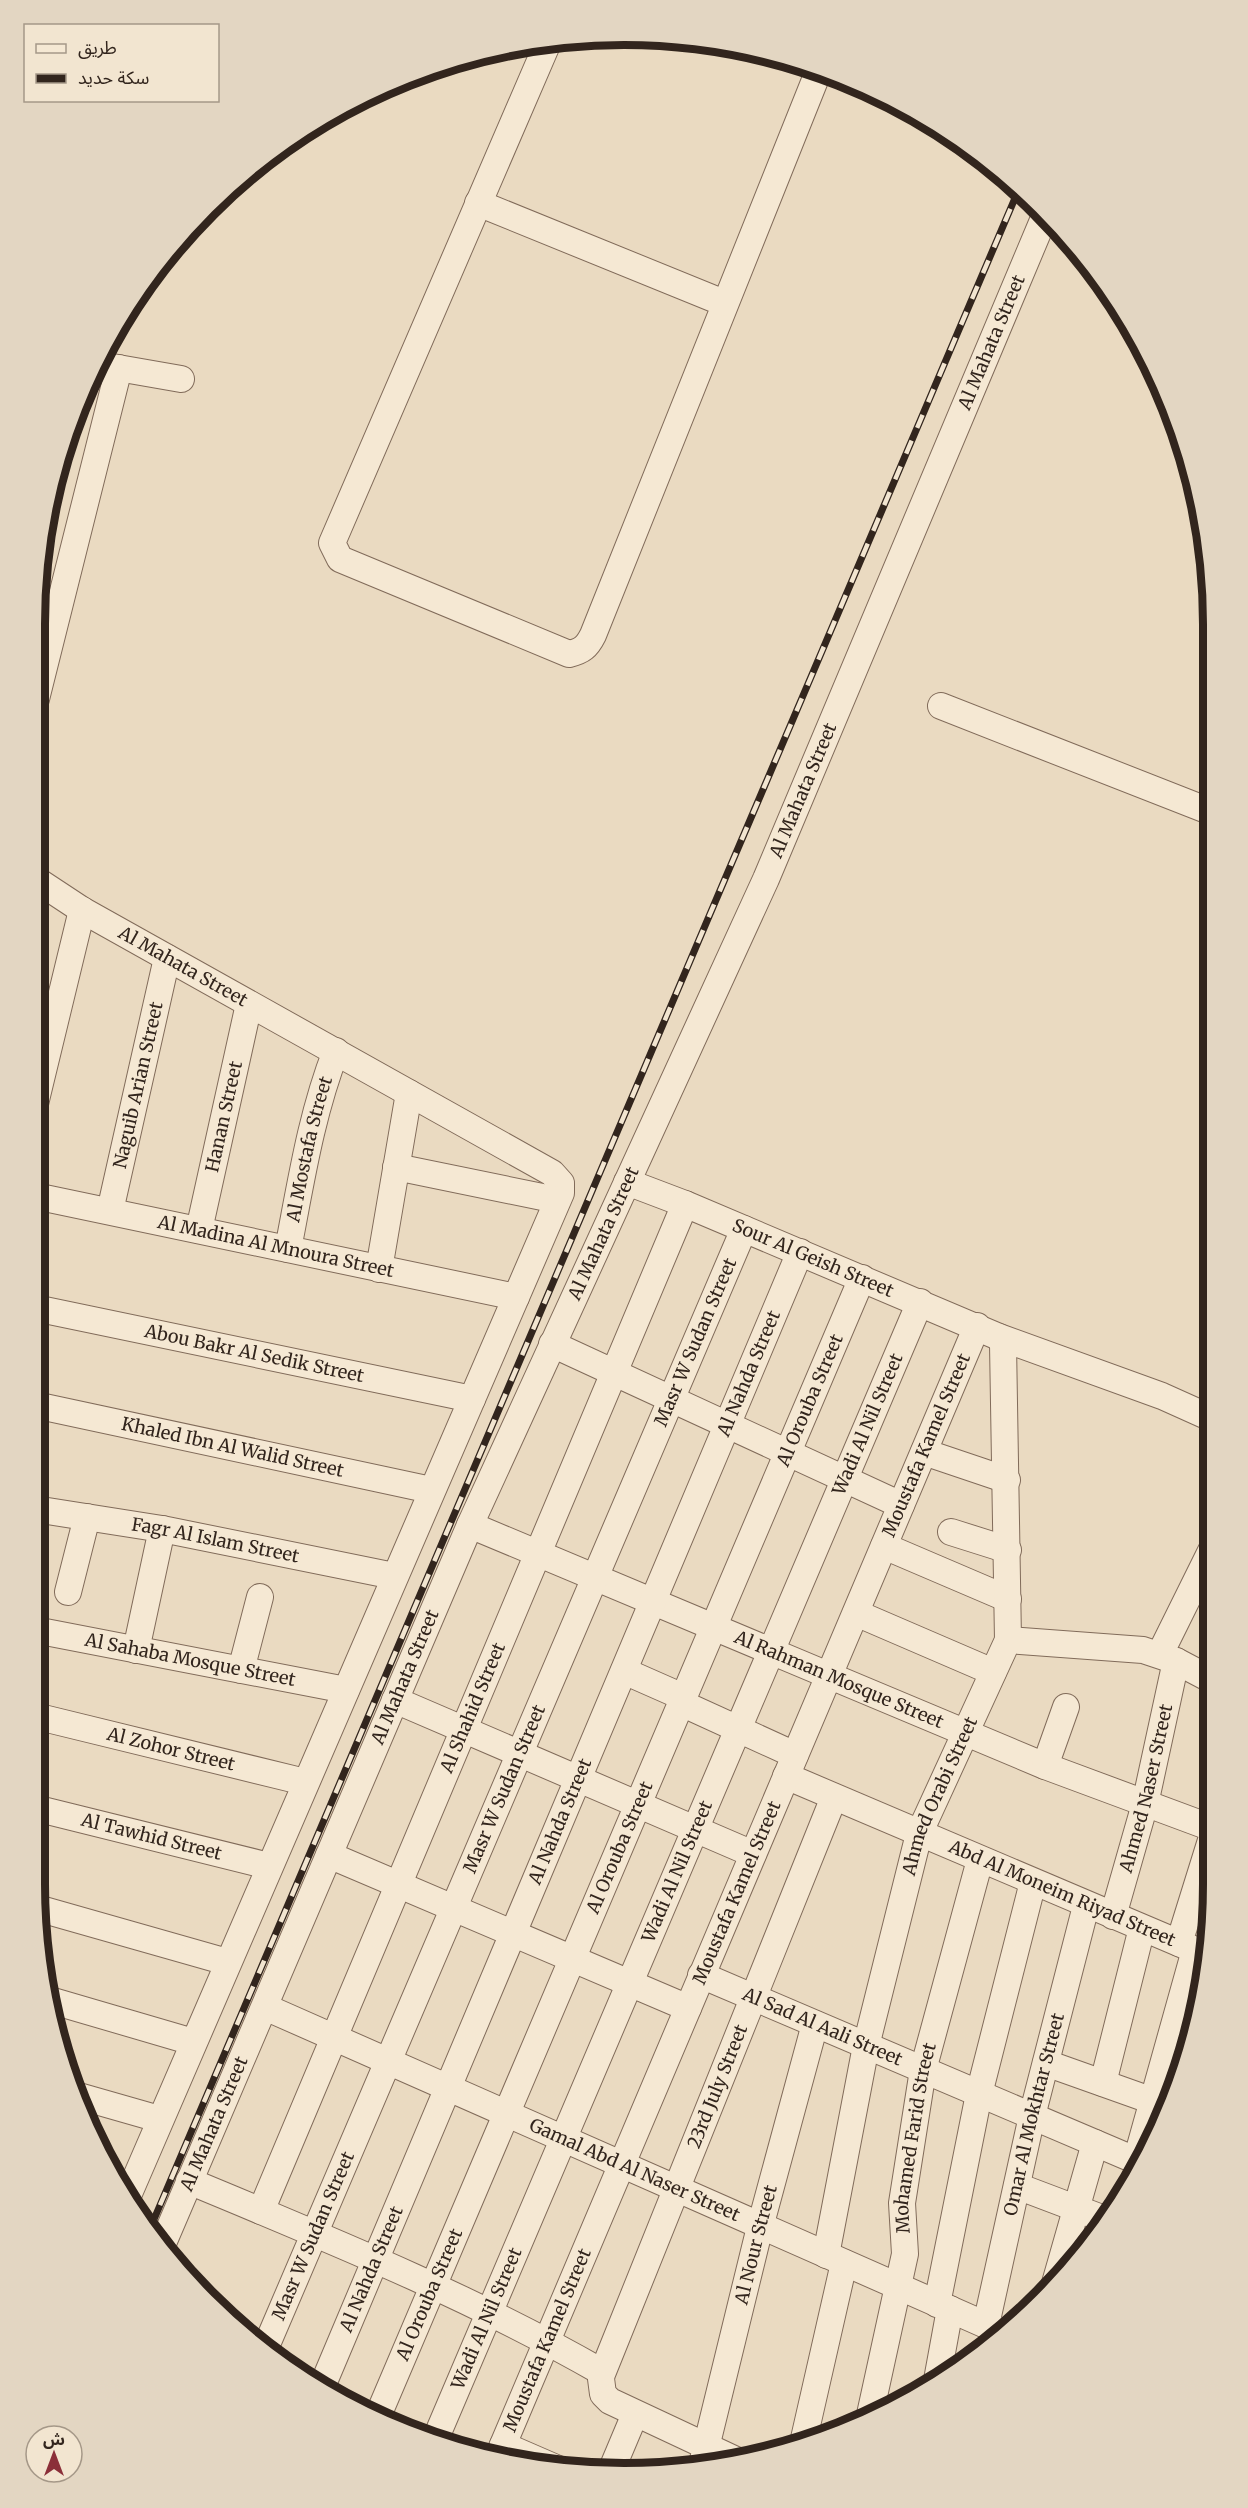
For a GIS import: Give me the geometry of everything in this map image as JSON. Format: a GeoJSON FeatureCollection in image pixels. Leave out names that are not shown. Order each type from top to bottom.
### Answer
{"type":"FeatureCollection","features":[{"type":"Feature","properties":{"kind":"street"},"geometry":{"type":"LineString","coordinates":[[544,51],[332,543],[340,559],[569,654],[580,652],[588,645],[816,78]]}},
{"type":"Feature","properties":{"kind":"street"},"geometry":{"type":"LineString","coordinates":[[478,203],[724,303]]}},
{"type":"Feature","properties":{"kind":"street","name":"Al Mahata Street"},"geometry":{"type":"LineString","coordinates":[[166,2237],[470,1525],[766,879],[1042,224]]}},
{"type":"Feature","properties":{"kind":"street"},"geometry":{"type":"LineString","coordinates":[[45,657],[107,366],[181,379]]}},
{"type":"Feature","properties":{"kind":"street"},"geometry":{"type":"LineString","coordinates":[[940,706],[1203,809]]}},
{"type":"Feature","properties":{"kind":"street","name":"Al Mahata Street"},"geometry":{"type":"LineString","coordinates":[[45,886],[82,910],[166,958],[558,1177],[561,1184],[557,1200]]}},
{"type":"Feature","properties":{"kind":"street"},"geometry":{"type":"LineString","coordinates":[[45,1063],[82,910]]}},
{"type":"Feature","properties":{"kind":"street","name":"Naguib Arian Street"},"geometry":{"type":"LineString","coordinates":[[110,1211],[166,958]]}},
{"type":"Feature","properties":{"kind":"street","name":"Hanan Street"},"geometry":{"type":"LineString","coordinates":[[199,1230],[249,1004]]}},
{"type":"Feature","properties":{"kind":"street","name":"Al Mostafa Street"},"geometry":{"type":"LineString","coordinates":[[288,1249],[312,1125],[323,1085],[336,1051]]}},
{"type":"Feature","properties":{"kind":"street"},"geometry":{"type":"LineString","coordinates":[[379,1269],[409,1093]]}},
{"type":"Feature","properties":{"kind":"street"},"geometry":{"type":"LineString","coordinates":[[130,2186],[557,1200],[396,1167]]}},
{"type":"Feature","properties":{"kind":"street","name":"Sour Al Geish Street"},"geometry":{"type":"LineString","coordinates":[[627,1182],[988,1331],[1162,1396],[1203,1414]]}},
{"type":"Feature","properties":{"kind":"street","name":"Al Madina Al Mnoura Street"},"geometry":{"type":"LineString","coordinates":[[45,1198],[516,1298]]}},
{"type":"Feature","properties":{"kind":"street","name":"Al Shahid Street"},"geometry":{"type":"LineString","coordinates":[[261,2211],[685,1204]]}},
{"type":"Feature","properties":{"kind":"street","name":"Masr W Sudan Street"},"geometry":{"type":"LineString","coordinates":[[269,2340],[744,1229]]}},
{"type":"Feature","properties":{"kind":"street","name":"Al Nahda Street"},"geometry":{"type":"LineString","coordinates":[[325,2379],[800,1252]]}},
{"type":"Feature","properties":{"kind":"street","name":"Al Orouba Street"},"geometry":{"type":"LineString","coordinates":[[381,2409],[862,1278]]}},
{"type":"Feature","properties":{"kind":"street","name":"Wadi Al Nil Street"},"geometry":{"type":"LineString","coordinates":[[438,2432],[920,1302]]}},
{"type":"Feature","properties":{"kind":"street","name":"Abou Bakr Al Sedik Street"},"geometry":{"type":"LineString","coordinates":[[45,1310],[472,1399]]}},
{"type":"Feature","properties":{"kind":"street","name":"Moustafa Kamel Street"},"geometry":{"type":"LineString","coordinates":[[501,2450],[924,1452],[988,1331]]}},
{"type":"Feature","properties":{"kind":"street","name":"Ahmed Orabi Street"},"geometry":{"type":"LineString","coordinates":[[806,2433],[835,2259],[866,2046],[919,1834],[964,1731],[1008,1640],[1003,1344],[988,1331]]}},
{"type":"Feature","properties":{"kind":"street"},"geometry":{"type":"LineString","coordinates":[[552,1344],[901,1505]]}},
{"type":"Feature","properties":{"kind":"street","name":"Khaled Ibn Al Walid Street"},"geometry":{"type":"LineString","coordinates":[[45,1407],[431,1490]]}},
{"type":"Feature","properties":{"kind":"street"},"geometry":{"type":"LineString","coordinates":[[924,1452],[1007,1480]]}},
{"type":"Feature","properties":{"kind":"street","name":"Fagr Al Islam Street"},"geometry":{"type":"LineString","coordinates":[[45,1511],[162,1529],[394,1576]]}},
{"type":"Feature","properties":{"kind":"street"},"geometry":{"type":"LineString","coordinates":[[68,1592],[87,1517]]}},
{"type":"Feature","properties":{"kind":"street","name":"Al Rahman Mosque Street"},"geometry":{"type":"LineString","coordinates":[[470,1525],[1045,1766],[1203,1825]]}},
{"type":"Feature","properties":{"kind":"street"},"geometry":{"type":"LineString","coordinates":[[136,1650],[162,1529]]}},
{"type":"Feature","properties":{"kind":"street"},"geometry":{"type":"LineString","coordinates":[[951,1532],[1008,1550]]}},
{"type":"Feature","properties":{"kind":"street"},"geometry":{"type":"LineString","coordinates":[[884,1546],[1008,1599]]}},
{"type":"Feature","properties":{"kind":"street","name":"Ahmed Naser Street"},"geometry":{"type":"LineString","coordinates":[[1113,1916],[1145,1804],[1168,1657],[1203,1574]]}},
{"type":"Feature","properties":{"kind":"street"},"geometry":{"type":"LineString","coordinates":[[241,1670],[260,1597]]}},
{"type":"Feature","properties":{"kind":"street"},"geometry":{"type":"LineString","coordinates":[[856,1612],[993,1672]]}},
{"type":"Feature","properties":{"kind":"street","name":"Al Sahaba Mosque Street"},"geometry":{"type":"LineString","coordinates":[[45,1632],[346,1690]]}},
{"type":"Feature","properties":{"kind":"street"},"geometry":{"type":"LineString","coordinates":[[1008,1640],[1118,1647],[1168,1657],[1203,1675]]}},
{"type":"Feature","properties":{"kind":"street","name":"Abd Al Moneim Riyad Street"},"geometry":{"type":"LineString","coordinates":[[624,1671],[738,1729],[834,1797],[1086,1906],[1194,1949]]}},
{"type":"Feature","properties":{"kind":"street"},"geometry":{"type":"LineString","coordinates":[[395,1700],[753,1854]]}},
{"type":"Feature","properties":{"kind":"street"},"geometry":{"type":"LineString","coordinates":[[1045,1766],[1066,1707]]}},
{"type":"Feature","properties":{"kind":"street","name":"Al Zohor Street"},"geometry":{"type":"LineString","coordinates":[[45,1718],[305,1782]]}},
{"type":"Feature","properties":{"kind":"street","name":"23rd July Street"},"geometry":{"type":"LineString","coordinates":[[602,2374],[834,1797]]}},
{"type":"Feature","properties":{"kind":"street","name":"Al Tawhid Street"},"geometry":{"type":"LineString","coordinates":[[45,1812],[269,1866]]}},
{"type":"Feature","properties":{"kind":"street"},"geometry":{"type":"LineString","coordinates":[[329,1855],[688,2008]]}},
{"type":"Feature","properties":{"kind":"street","name":"Mohamed Farid Street"},"geometry":{"type":"LineString","coordinates":[[872,2407],[900,2288],[906,2243],[902,2203],[923,2070],[980,1860]]}},
{"type":"Feature","properties":{"kind":"street"},"geometry":{"type":"LineString","coordinates":[[938,2370],[944,2306],[979,2094],[1033,1882]]}},
{"type":"Feature","properties":{"kind":"street"},"geometry":{"type":"LineString","coordinates":[[1145,2136],[1194,1949],[1203,1895]]}},
{"type":"Feature","properties":{"kind":"street","name":"Omar Al Mokhtar Street"},"geometry":{"type":"LineString","coordinates":[[995,2328],[1017,2186],[1032,2116],[1086,1906]]}},
{"type":"Feature","properties":{"kind":"street"},"geometry":{"type":"LineString","coordinates":[[46,1910],[227,1962]]}},
{"type":"Feature","properties":{"kind":"street"},"geometry":{"type":"LineString","coordinates":[[1103,2083],[1142,1928]]}},
{"type":"Feature","properties":{"kind":"street","name":"Al Sad Al Aali Street"},"geometry":{"type":"LineString","coordinates":[[701,1975],[1133,2159]]}},
{"type":"Feature","properties":{"kind":"street"},"geometry":{"type":"LineString","coordinates":[[57,2002],[193,2042]]}},
{"type":"Feature","properties":{"kind":"street","name":"Gamal Abd Al Naser Street"},"geometry":{"type":"LineString","coordinates":[[265,2007],[759,2227],[994,2329]]}},
{"type":"Feature","properties":{"kind":"street","name":"Al Nour Street"},"geometry":{"type":"LineString","coordinates":[[704,2457],[759,2227],[815,2024]]}},
{"type":"Feature","properties":{"kind":"street"},"geometry":{"type":"LineString","coordinates":[[1046,2063],[1153,2101]]}},
{"type":"Feature","properties":{"kind":"street"},"geometry":{"type":"LineString","coordinates":[[86,2098],[159,2119]]}},
{"type":"Feature","properties":{"kind":"street"},"geometry":{"type":"LineString","coordinates":[[1060,2264],[1095,2143]]}},
{"type":"Feature","properties":{"kind":"street"},"geometry":{"type":"LineString","coordinates":[[189,2181],[375,2260],[546,2342],[602,2374],[602,2389],[606,2398],[703,2457]]}},
{"type":"Feature","properties":{"kind":"street"},"geometry":{"type":"LineString","coordinates":[[1017,2186],[1097,2217]]}},
{"type":"Feature","properties":{"kind":"street"},"geometry":{"type":"LineString","coordinates":[[614,2463],[635,2414]]}},
{"type":"Feature","properties":{"kind":"railway"},"geometry":{"type":"LineString","coordinates":[[154,2220],[1015,198]]}}]}
